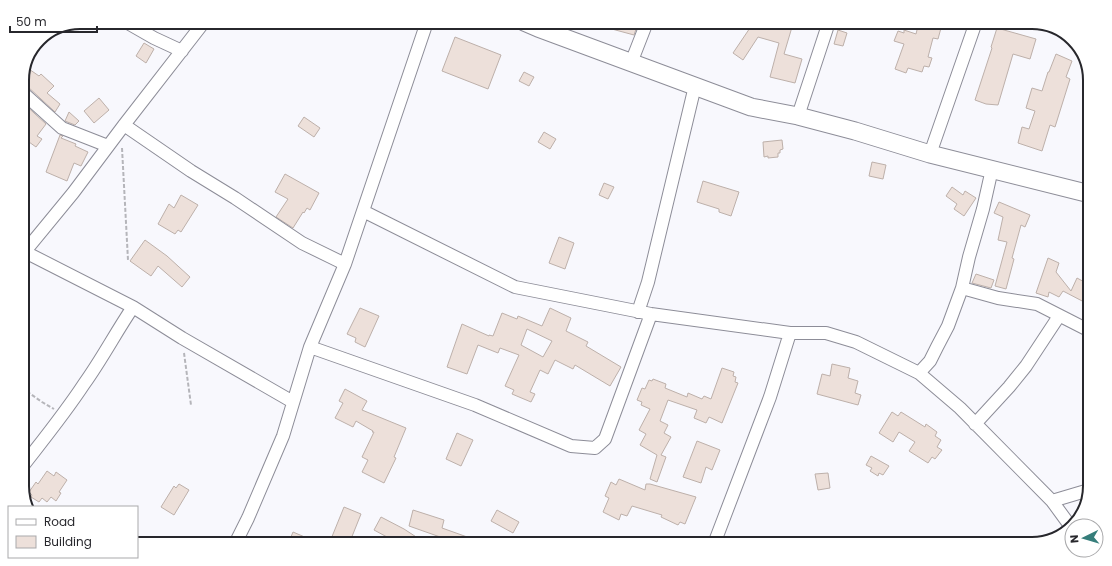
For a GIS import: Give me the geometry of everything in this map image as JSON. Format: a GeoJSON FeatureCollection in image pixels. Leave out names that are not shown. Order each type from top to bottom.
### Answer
{"type":"FeatureCollection","features":[{"type":"Feature","properties":{"kind":"street"},"geometry":{"type":"LineString","coordinates":[[138,29],[182,51]]}},
{"type":"Feature","properties":{"kind":"street"},"geometry":{"type":"LineString","coordinates":[[29,248],[199,29]]}},
{"type":"Feature","properties":{"kind":"street"},"geometry":{"type":"LineString","coordinates":[[238,537],[283,436],[310,347],[345,264],[425,29]]}},
{"type":"Feature","properties":{"kind":"street"},"geometry":{"type":"LineString","coordinates":[[541,29],[751,107],[798,116],[855,131],[930,154],[1083,192]]}},
{"type":"Feature","properties":{"kind":"street"},"geometry":{"type":"LineString","coordinates":[[631,63],[644,29]]}},
{"type":"Feature","properties":{"kind":"street"},"geometry":{"type":"LineString","coordinates":[[798,116],[827,29]]}},
{"type":"Feature","properties":{"kind":"street"},"geometry":{"type":"LineString","coordinates":[[930,154],[974,29]]}},
{"type":"Feature","properties":{"kind":"street"},"geometry":{"type":"LineString","coordinates":[[638,312],[648,282],[695,86]]}},
{"type":"Feature","properties":{"kind":"street"},"geometry":{"type":"LineString","coordinates":[[29,98],[62,128],[108,146]]}},
{"type":"Feature","properties":{"kind":"street"},"geometry":{"type":"LineString","coordinates":[[123,127],[235,198],[302,243],[345,264]]}},
{"type":"Feature","properties":{"kind":"street"},"geometry":{"type":"LineString","coordinates":[[919,373],[930,361],[937,348],[948,326],[962,288],[992,169]]}},
{"type":"Feature","properties":{"kind":"street"},"geometry":{"type":"LineString","coordinates":[[363,211],[515,287],[638,312],[790,333],[826,333],[856,342],[919,373],[960,408],[1052,501],[1064,518]]}},
{"type":"Feature","properties":{"kind":"street"},"geometry":{"type":"LineString","coordinates":[[29,256],[133,307],[182,338],[293,402]]}},
{"type":"Feature","properties":{"kind":"street"},"geometry":{"type":"LineString","coordinates":[[962,288],[998,298],[1037,304],[1083,328]]}},
{"type":"Feature","properties":{"kind":"street"},"geometry":{"type":"LineString","coordinates":[[29,458],[64,414],[133,307]]}},
{"type":"Feature","properties":{"kind":"street"},"geometry":{"type":"LineString","coordinates":[[310,347],[475,405],[571,446],[595,448],[605,439],[651,314]]}},
{"type":"Feature","properties":{"kind":"street"},"geometry":{"type":"LineString","coordinates":[[975,424],[1026,366],[1058,316]]}},
{"type":"Feature","properties":{"kind":"street"},"geometry":{"type":"LineString","coordinates":[[717,537],[770,397],[790,333]]}},
{"type":"Feature","properties":{"kind":"street"},"geometry":{"type":"LineString","coordinates":[[1052,501],[1082,492]]}},
{"type":"Feature","properties":{"kind":"path"},"geometry":{"type":"LineString","coordinates":[[123,127],[122,155],[128,260]]}},
{"type":"Feature","properties":{"kind":"path"},"geometry":{"type":"LineString","coordinates":[[182,338],[191,405]]}},
{"type":"Feature","properties":{"kind":"path"},"geometry":{"type":"LineString","coordinates":[[29,393],[64,414]]}},
{"type":"Feature","properties":{"kind":"building"},"geometry":{"type":"Polygon","coordinates":[[[612,29],[636,29],[634,35],[612,29]]]}},
{"type":"Feature","properties":{"kind":"building"},"geometry":{"type":"Polygon","coordinates":[[[749,29],[791,29],[784,54],[802,59],[795,83],[770,77],[779,43],[758,37],[743,60],[733,53],[749,29]]]}},
{"type":"Feature","properties":{"kind":"building"},"geometry":{"type":"Polygon","coordinates":[[[917,29],[941,29],[938,39],[933,38],[928,57],[932,58],[929,67],[924,66],[922,72],[908,68],[906,73],[895,69],[904,44],[894,41],[898,31],[904,33],[904,30],[916,34],[917,29]]]}},
{"type":"Feature","properties":{"kind":"building"},"geometry":{"type":"Polygon","coordinates":[[[997,29],[1036,39],[1030,59],[1013,54],[998,105],[986,104],[975,100],[992,48],[991,47],[997,29]]]}},
{"type":"Feature","properties":{"kind":"building"},"geometry":{"type":"Polygon","coordinates":[[[838,30],[847,33],[843,46],[834,44],[838,30]]]}},
{"type":"Feature","properties":{"kind":"building"},"geometry":{"type":"Polygon","coordinates":[[[455,37],[501,55],[488,89],[442,71],[455,37]]]}},
{"type":"Feature","properties":{"kind":"building"},"geometry":{"type":"Polygon","coordinates":[[[144,43],[154,49],[146,63],[136,56],[144,43]]]}},
{"type":"Feature","properties":{"kind":"building"},"geometry":{"type":"Polygon","coordinates":[[[1056,54],[1072,61],[1066,77],[1070,79],[1055,127],[1050,125],[1042,151],[1018,143],[1022,127],[1029,129],[1035,111],[1026,108],[1032,88],[1042,91],[1056,54]]]}},
{"type":"Feature","properties":{"kind":"building"},"geometry":{"type":"Polygon","coordinates":[[[30,70],[39,76],[41,74],[54,86],[47,93],[60,104],[55,112],[29,88],[30,70]]]}},
{"type":"Feature","properties":{"kind":"building"},"geometry":{"type":"Polygon","coordinates":[[[524,72],[534,77],[529,86],[519,81],[524,72]]]}},
{"type":"Feature","properties":{"kind":"building"},"geometry":{"type":"Polygon","coordinates":[[[99,98],[109,110],[94,123],[84,111],[99,98]]]}},
{"type":"Feature","properties":{"kind":"building"},"geometry":{"type":"Polygon","coordinates":[[[29,108],[46,124],[37,136],[42,139],[36,147],[29,142],[29,108]]]}},
{"type":"Feature","properties":{"kind":"building"},"geometry":{"type":"Polygon","coordinates":[[[69,112],[79,121],[75,125],[65,121],[69,112]]]}},
{"type":"Feature","properties":{"kind":"building"},"geometry":{"type":"Polygon","coordinates":[[[304,117],[320,128],[314,137],[298,126],[304,117]]]}},
{"type":"Feature","properties":{"kind":"building"},"geometry":{"type":"Polygon","coordinates":[[[544,132],[556,139],[550,149],[538,142],[544,132]]]}},
{"type":"Feature","properties":{"kind":"building"},"geometry":{"type":"Polygon","coordinates":[[[60,135],[63,136],[61,138],[76,144],[75,146],[88,152],[81,166],[74,163],[67,181],[46,172],[60,135]]]}},
{"type":"Feature","properties":{"kind":"building"},"geometry":{"type":"Polygon","coordinates":[[[782,140],[783,149],[780,150],[780,153],[778,153],[778,157],[764,157],[763,142],[782,140]]]}},
{"type":"Feature","properties":{"kind":"building"},"geometry":{"type":"Polygon","coordinates":[[[872,162],[886,165],[883,179],[869,176],[872,162]]]}},
{"type":"Feature","properties":{"kind":"building"},"geometry":{"type":"Polygon","coordinates":[[[285,174],[319,193],[310,210],[307,208],[304,213],[303,212],[293,228],[276,217],[288,199],[275,192],[285,174]]]}},
{"type":"Feature","properties":{"kind":"building"},"geometry":{"type":"Polygon","coordinates":[[[703,181],[739,192],[731,216],[719,212],[719,209],[697,202],[703,181]]]}},
{"type":"Feature","properties":{"kind":"building"},"geometry":{"type":"Polygon","coordinates":[[[604,183],[614,187],[608,199],[599,195],[604,183]]]}},
{"type":"Feature","properties":{"kind":"building"},"geometry":{"type":"Polygon","coordinates":[[[952,187],[963,195],[965,191],[976,198],[964,216],[954,209],[957,204],[946,196],[952,187]]]}},
{"type":"Feature","properties":{"kind":"building"},"geometry":{"type":"Polygon","coordinates":[[[181,195],[198,205],[181,232],[178,230],[175,234],[158,224],[169,204],[174,208],[181,195]]]}},
{"type":"Feature","properties":{"kind":"building"},"geometry":{"type":"Polygon","coordinates":[[[999,202],[1030,215],[1025,227],[1021,225],[1012,258],[1014,259],[1006,289],[995,286],[1007,242],[998,240],[1003,217],[994,213],[999,202]]]}},
{"type":"Feature","properties":{"kind":"building"},"geometry":{"type":"Polygon","coordinates":[[[559,237],[574,243],[565,269],[549,263],[559,237]]]}},
{"type":"Feature","properties":{"kind":"building"},"geometry":{"type":"Polygon","coordinates":[[[145,240],[167,256],[190,277],[182,287],[158,266],[151,276],[130,261],[145,240]]]}},
{"type":"Feature","properties":{"kind":"building"},"geometry":{"type":"Polygon","coordinates":[[[1048,258],[1059,263],[1056,272],[1071,291],[1077,278],[1083,281],[1083,301],[1063,291],[1059,297],[1049,292],[1048,297],[1036,293],[1048,258]]]}},
{"type":"Feature","properties":{"kind":"building"},"geometry":{"type":"Polygon","coordinates":[[[976,274],[994,280],[991,288],[972,283],[976,274]]]}},
{"type":"Feature","properties":{"kind":"building"},"geometry":{"type":"Polygon","coordinates":[[[360,308],[379,316],[365,347],[355,342],[356,338],[347,334],[360,308]]]}},
{"type":"Feature","properties":{"kind":"building"},"geometry":{"type":"Polygon","coordinates":[[[550,308],[571,318],[566,331],[588,342],[586,346],[621,367],[610,386],[575,365],[573,369],[555,360],[548,374],[540,370],[530,392],[535,394],[531,402],[512,394],[514,390],[505,386],[519,355],[500,348],[498,353],[478,345],[467,374],[447,367],[462,324],[489,336],[493,336],[502,313],[517,319],[518,316],[542,326],[550,308]],[[527,329],[521,345],[543,357],[552,341],[527,329]]]}},
{"type":"Feature","properties":{"kind":"building"},"geometry":{"type":"Polygon","coordinates":[[[832,364],[850,368],[848,378],[858,381],[855,393],[861,395],[858,405],[817,394],[822,374],[830,376],[832,364]]]}},
{"type":"Feature","properties":{"kind":"building"},"geometry":{"type":"Polygon","coordinates":[[[722,368],[734,372],[733,376],[736,377],[735,382],[738,383],[722,423],[709,417],[706,423],[694,418],[697,410],[668,400],[660,421],[668,425],[664,433],[671,437],[661,455],[666,457],[657,482],[650,479],[657,455],[640,445],[646,434],[639,430],[650,409],[641,405],[642,402],[637,400],[642,388],[645,389],[649,380],[652,381],[653,379],[666,384],[665,388],[687,397],[688,393],[702,399],[704,396],[711,399],[722,368]]]}},
{"type":"Feature","properties":{"kind":"building"},"geometry":{"type":"Polygon","coordinates":[[[345,389],[367,401],[362,410],[406,428],[394,457],[396,458],[384,483],[362,472],[368,460],[362,457],[374,432],[356,421],[353,427],[335,418],[343,403],[339,401],[345,389]]]}},
{"type":"Feature","properties":{"kind":"building"},"geometry":{"type":"Polygon","coordinates":[[[892,412],[898,416],[901,412],[925,427],[926,424],[937,432],[935,436],[941,440],[937,447],[942,450],[935,459],[932,457],[928,463],[909,451],[915,442],[899,432],[893,442],[879,433],[892,412]]]}},
{"type":"Feature","properties":{"kind":"building"},"geometry":{"type":"Polygon","coordinates":[[[457,433],[473,440],[461,466],[446,459],[457,433]]]}},
{"type":"Feature","properties":{"kind":"building"},"geometry":{"type":"Polygon","coordinates":[[[697,441],[720,450],[712,470],[706,467],[701,483],[683,477],[697,441]]]}},
{"type":"Feature","properties":{"kind":"building"},"geometry":{"type":"Polygon","coordinates":[[[871,456],[889,466],[883,475],[879,473],[878,476],[870,471],[872,468],[866,465],[871,456]]]}},
{"type":"Feature","properties":{"kind":"building"},"geometry":{"type":"Polygon","coordinates":[[[47,471],[54,476],[56,472],[67,480],[59,492],[61,493],[56,501],[51,497],[47,502],[42,498],[39,502],[31,497],[32,495],[29,492],[36,482],[38,484],[47,471]]]}},
{"type":"Feature","properties":{"kind":"building"},"geometry":{"type":"Polygon","coordinates":[[[828,473],[830,488],[818,490],[815,474],[828,473]]]}},
{"type":"Feature","properties":{"kind":"building"},"geometry":{"type":"Polygon","coordinates":[[[619,479],[645,490],[646,484],[650,484],[696,497],[685,524],[680,522],[678,525],[661,517],[662,515],[632,506],[627,516],[621,514],[619,520],[603,512],[609,498],[605,496],[611,482],[616,485],[619,479]]]}},
{"type":"Feature","properties":{"kind":"building"},"geometry":{"type":"Polygon","coordinates":[[[179,484],[189,490],[174,515],[161,507],[174,486],[176,488],[179,484]]]}},
{"type":"Feature","properties":{"kind":"building"},"geometry":{"type":"Polygon","coordinates":[[[344,507],[361,514],[352,537],[332,537],[344,507]]]}},
{"type":"Feature","properties":{"kind":"building"},"geometry":{"type":"Polygon","coordinates":[[[413,510],[444,520],[442,528],[467,537],[440,537],[409,526],[413,510]]]}},
{"type":"Feature","properties":{"kind":"building"},"geometry":{"type":"Polygon","coordinates":[[[497,510],[519,522],[513,533],[491,521],[497,510]]]}},
{"type":"Feature","properties":{"kind":"building"},"geometry":{"type":"Polygon","coordinates":[[[381,517],[416,537],[387,537],[374,530],[381,517]]]}},
{"type":"Feature","properties":{"kind":"building"},"geometry":{"type":"Polygon","coordinates":[[[293,532],[305,537],[291,537],[293,532]]]}}]}
